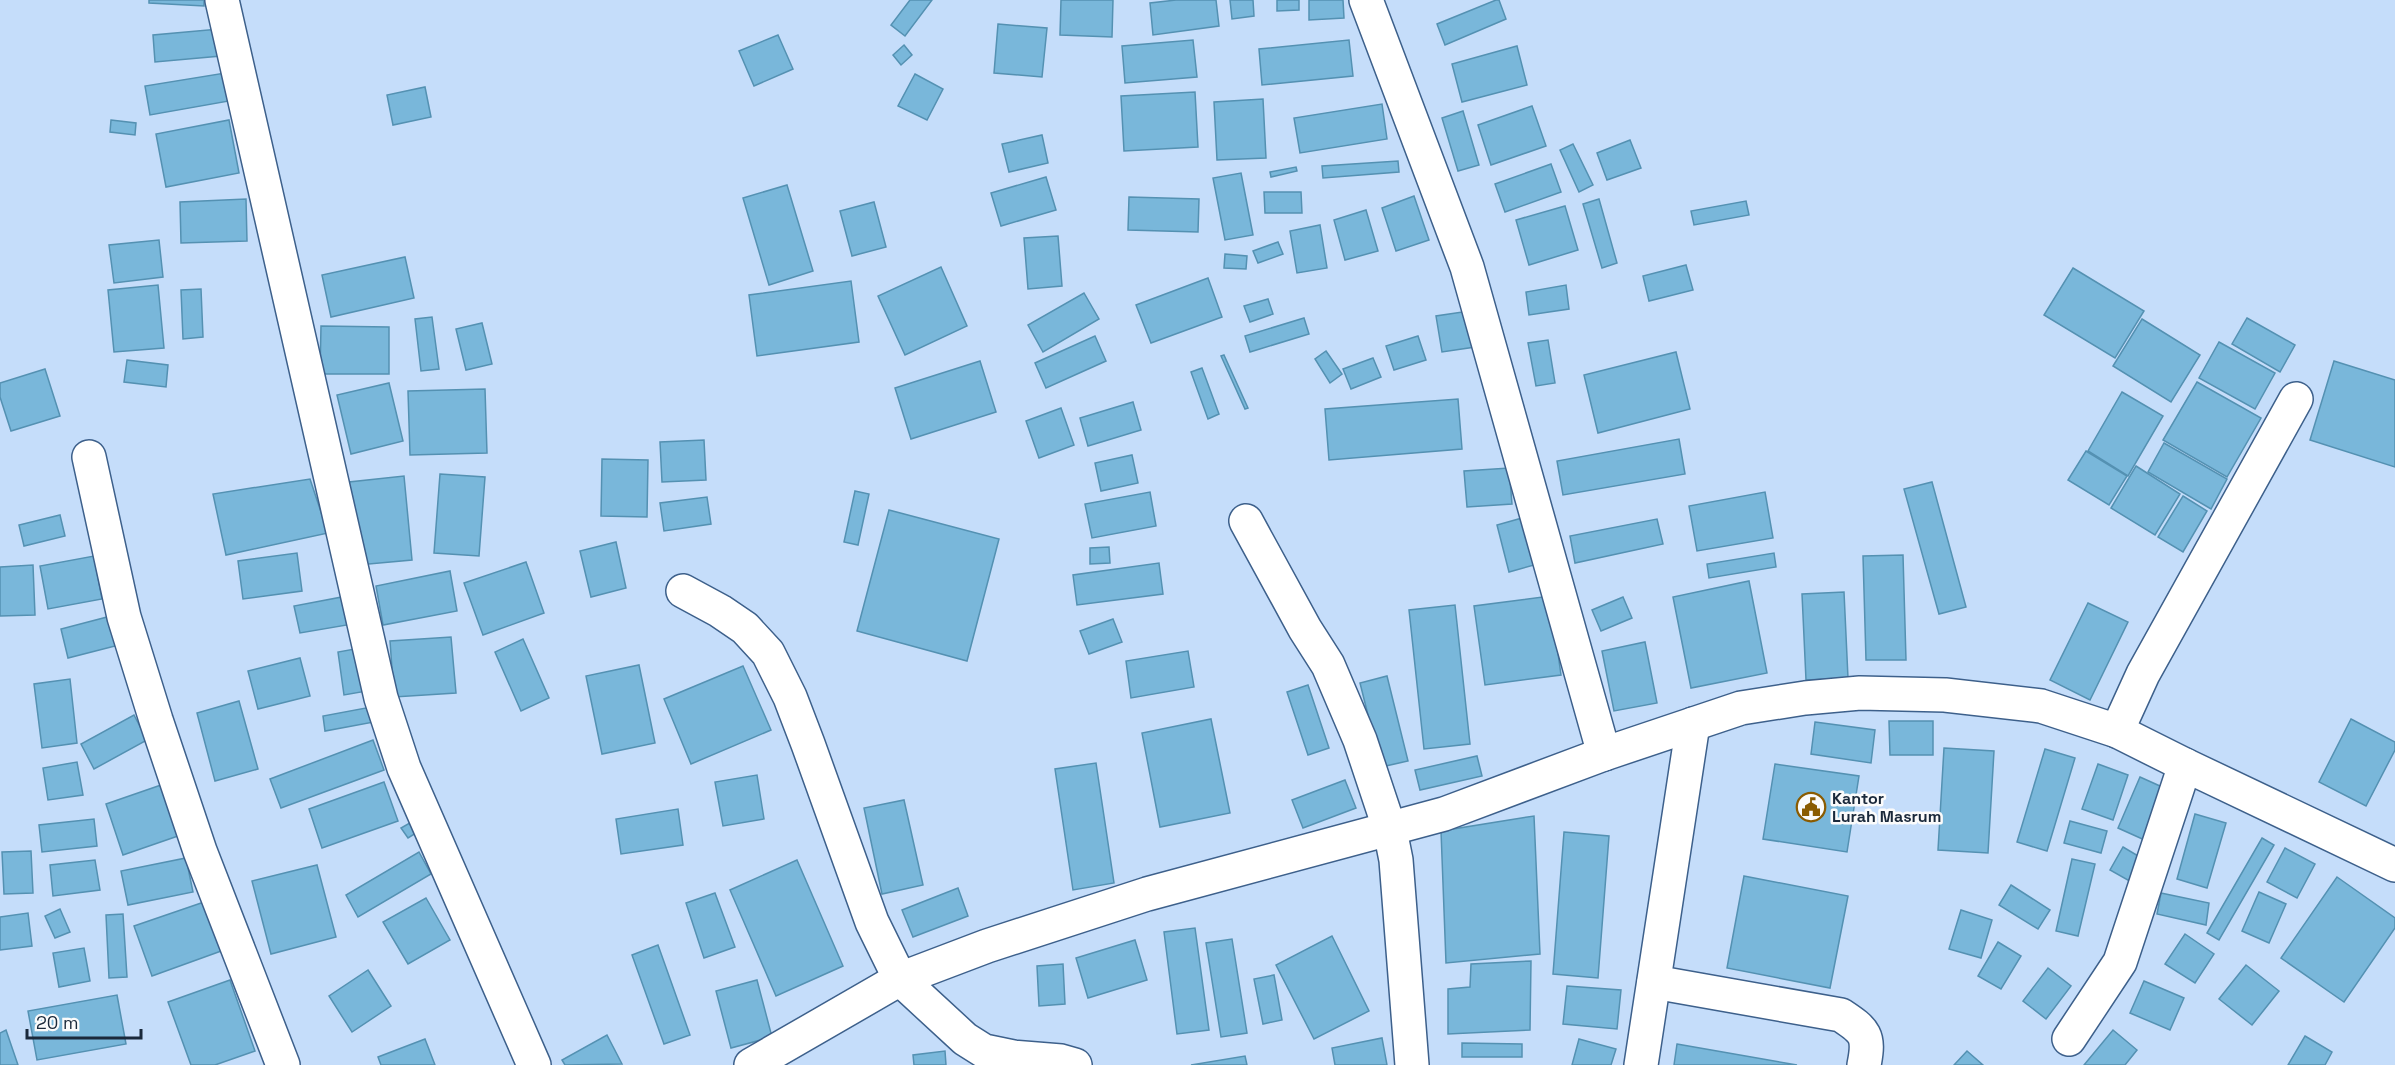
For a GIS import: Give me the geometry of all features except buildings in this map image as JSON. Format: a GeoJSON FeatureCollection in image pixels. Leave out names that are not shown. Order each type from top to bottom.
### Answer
{"type":"FeatureCollection","features":[{"type":"Feature","properties":{"kind":"street"},"geometry":{"type":"LineString","coordinates":[[222,0],[381,698],[404,768],[534,1065]]}},
{"type":"Feature","properties":{"kind":"street"},"geometry":{"type":"LineString","coordinates":[[1366,0],[1467,267],[1604,754]]}},
{"type":"Feature","properties":{"kind":"street"},"geometry":{"type":"LineString","coordinates":[[2117,731],[2143,674],[2296,399]]}},
{"type":"Feature","properties":{"kind":"street"},"geometry":{"type":"LineString","coordinates":[[89,457],[124,617],[150,700],[200,851],[282,1065]]}},
{"type":"Feature","properties":{"kind":"street"},"geometry":{"type":"LineString","coordinates":[[1246,521],[1305,629],[1328,665],[1360,740],[1390,830],[1396,860],[1412,1065]]}},
{"type":"Feature","properties":{"kind":"street"},"geometry":{"type":"LineString","coordinates":[[683,591],[745,628],[768,653],[808,744],[872,922],[900,979],[965,1039],[984,1051],[1013,1057],[1061,1061],[1075,1065]]}},
{"type":"Feature","properties":{"kind":"street"},"geometry":{"type":"LineString","coordinates":[[751,1065],[900,979],[987,946],[1147,894],[1444,814],[1604,754],[1741,708],[1805,698],[1860,693],[1945,695],[2041,706],[2117,731],[2395,865]]}},
{"type":"Feature","properties":{"kind":"street"},"geometry":{"type":"LineString","coordinates":[[1641,1065],[1693,724]]}},
{"type":"Feature","properties":{"kind":"street"},"geometry":{"type":"LineString","coordinates":[[2069,1039],[2120,962],[2185,765]]}},
{"type":"Feature","properties":{"kind":"street"},"geometry":{"type":"LineString","coordinates":[[1654,982],[1841,1015],[1863,1029],[1868,1046],[1864,1065]]}},
{"type":"Feature","properties":{"kind":"place","name":"Kantor Lurah Masrum"},"geometry":{"type":"Point","coordinates":[1811,807]}}]}
